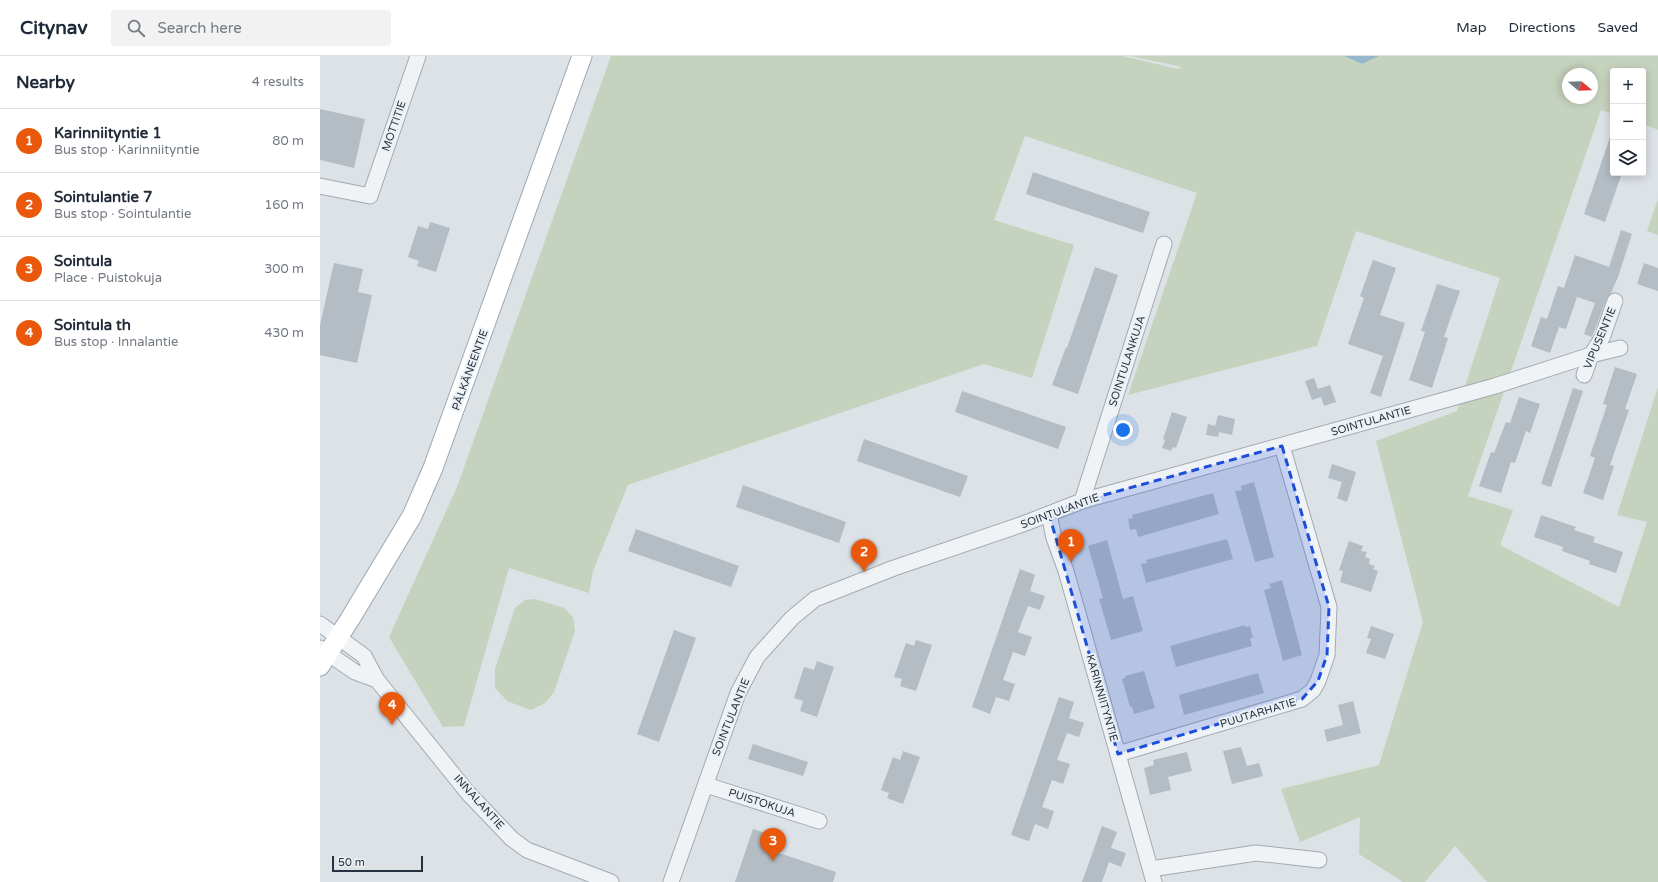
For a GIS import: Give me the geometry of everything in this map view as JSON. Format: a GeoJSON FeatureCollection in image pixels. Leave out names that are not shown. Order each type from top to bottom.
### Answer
{"type":"FeatureCollection","features":[{"type":"Feature","properties":{"kind":"main road","name":"PÄLKÄNEENTIE"},"geometry":{"type":"LineString","coordinates":[[323,656],[339,637],[412,516],[434,468],[582,56]]}},
{"type":"Feature","properties":{"kind":"street","name":"MOTTITIE"},"geometry":{"type":"LineString","coordinates":[[320,186],[370,196],[418,56]]}},
{"type":"Feature","properties":{"kind":"street","name":"SOINTULANKUJA"},"geometry":{"type":"LineString","coordinates":[[1082,501],[1164,244]]}},
{"type":"Feature","properties":{"kind":"street","name":"VIPUSENTIE"},"geometry":{"type":"LineString","coordinates":[[1584,375],[1591,355],[1602,338],[1615,301]]}},
{"type":"Feature","properties":{"kind":"street","name":"SOINTULANTIE"},"geometry":{"type":"LineString","coordinates":[[671,882],[738,693],[757,657],[792,618],[816,599],[894,568],[1082,501],[1496,386],[1591,355],[1620,348]]}},
{"type":"Feature","properties":{"kind":"street","name":"PUUTARHATIE"},"geometry":{"type":"LineString","coordinates":[[1118,754],[1302,699],[1313,690],[1316,685],[1327,655],[1329,607],[1282,446]]}},
{"type":"Feature","properties":{"kind":"street","name":"KARINNIITYNTIE"},"geometry":{"type":"LineString","coordinates":[[1049,514],[1054,538],[1153,876]]}},
{"type":"Feature","properties":{"kind":"street","name":"INNALANTIE"},"geometry":{"type":"LineString","coordinates":[[320,624],[364,656],[377,680],[468,793],[512,839],[527,850],[611,882]]}},
{"type":"Feature","properties":{"kind":"street"},"geometry":{"type":"LineString","coordinates":[[323,656],[355,672],[377,680]]}},
{"type":"Feature","properties":{"kind":"street","name":"PUISTOKUJA"},"geometry":{"type":"LineString","coordinates":[[706,785],[819,822]]}},
{"type":"Feature","properties":{"kind":"street"},"geometry":{"type":"LineString","coordinates":[[1153,876],[1256,853],[1319,860]]}},
{"type":"Feature","properties":{"kind":"highlighted area"},"geometry":{"type":"Polygon","coordinates":[[[1282,446],[1329,607],[1327,655],[1318,681],[1302,699],[1118,754],[1049,514],[1082,501],[1282,446]]]}},
{"type":"Feature","properties":{"kind":"green space"},"geometry":{"type":"Polygon","coordinates":[[[611,56],[1123,56],[1178,69],[1182,67],[1130,56],[1344,56],[1362,64],[1379,56],[1658,56],[1658,130],[1646,125],[1646,68],[1610,68],[1610,113],[1601,110],[1468,496],[1513,510],[1500,545],[1619,607],[1647,522],[1617,515],[1658,387],[1658,882],[1487,882],[1455,846],[1425,882],[1403,882],[1359,854],[1360,817],[1300,842],[1281,789],[1379,765],[1423,622],[1376,441],[1457,411],[1500,278],[1356,231],[1317,346],[1128,395],[1197,193],[1025,136],[994,220],[1074,245],[1032,378],[984,364],[628,485],[593,571],[589,593],[509,568],[464,726],[443,727],[389,637],[457,487],[611,56]]]}},
{"type":"Feature","properties":{"kind":"green space"},"geometry":{"type":"Polygon","coordinates":[[[1658,199],[1658,235],[1647,231],[1658,199]]]}},
{"type":"Feature","properties":{"kind":"green space"},"geometry":{"type":"Polygon","coordinates":[[[535,599],[564,608],[573,617],[575,631],[554,692],[545,703],[531,710],[507,701],[495,688],[495,669],[515,608],[525,600],[535,599]]]}},
{"type":"Feature","properties":{"kind":"water"},"geometry":{"type":"Polygon","coordinates":[[[1344,56],[1379,56],[1362,64],[1344,56]]]}},
{"type":"Feature","properties":{"kind":"building"},"geometry":{"type":"Polygon","coordinates":[[[320,109],[365,119],[354,168],[320,160],[320,109]]]}},
{"type":"Feature","properties":{"kind":"building"},"geometry":{"type":"Polygon","coordinates":[[[1610,137],[1610,176],[1621,176],[1605,222],[1584,214],[1610,137]]]}},
{"type":"Feature","properties":{"kind":"building"},"geometry":{"type":"Polygon","coordinates":[[[1033,172],[1150,212],[1143,233],[1026,194],[1033,172]]]}},
{"type":"Feature","properties":{"kind":"building"},"geometry":{"type":"Polygon","coordinates":[[[430,222],[450,228],[436,272],[417,266],[419,261],[408,257],[418,226],[428,229],[430,222]]]}},
{"type":"Feature","properties":{"kind":"building"},"geometry":{"type":"Polygon","coordinates":[[[1621,230],[1632,234],[1618,277],[1611,293],[1607,298],[1592,337],[1584,334],[1595,303],[1577,297],[1566,329],[1559,327],[1550,353],[1531,346],[1541,317],[1547,319],[1558,286],[1564,288],[1575,255],[1609,267],[1621,230]]]}},
{"type":"Feature","properties":{"kind":"building"},"geometry":{"type":"Polygon","coordinates":[[[1373,260],[1396,268],[1380,315],[1405,323],[1381,397],[1370,393],[1383,356],[1348,344],[1364,298],[1360,296],[1373,260]]]}},
{"type":"Feature","properties":{"kind":"building"},"geometry":{"type":"Polygon","coordinates":[[[334,263],[363,269],[358,292],[372,295],[357,363],[320,355],[320,325],[334,263]]]}},
{"type":"Feature","properties":{"kind":"building"},"geometry":{"type":"Polygon","coordinates":[[[1644,263],[1658,268],[1658,291],[1637,284],[1644,263]]]}},
{"type":"Feature","properties":{"kind":"building"},"geometry":{"type":"Polygon","coordinates":[[[1095,267],[1118,275],[1078,394],[1052,385],[1066,347],[1067,348],[1095,267]]]}},
{"type":"Feature","properties":{"kind":"building"},"geometry":{"type":"Polygon","coordinates":[[[1437,284],[1460,291],[1444,337],[1448,338],[1432,388],[1409,380],[1425,332],[1421,331],[1437,284]]]}},
{"type":"Feature","properties":{"kind":"building"},"geometry":{"type":"Polygon","coordinates":[[[1615,367],[1637,374],[1625,409],[1629,410],[1610,465],[1614,466],[1603,500],[1583,493],[1595,458],[1590,456],[1607,405],[1603,404],[1615,367]]]}},
{"type":"Feature","properties":{"kind":"building"},"geometry":{"type":"Polygon","coordinates":[[[1314,378],[1318,389],[1330,385],[1336,402],[1324,406],[1321,397],[1312,400],[1305,381],[1314,378]]]}},
{"type":"Feature","properties":{"kind":"building"},"geometry":{"type":"Polygon","coordinates":[[[1573,388],[1583,391],[1551,487],[1541,484],[1573,388]]]}},
{"type":"Feature","properties":{"kind":"building"},"geometry":{"type":"Polygon","coordinates":[[[962,391],[1066,427],[1058,449],[955,412],[962,391]]]}},
{"type":"Feature","properties":{"kind":"building"},"geometry":{"type":"Polygon","coordinates":[[[1519,397],[1540,404],[1530,433],[1526,431],[1515,463],[1511,462],[1501,493],[1479,486],[1491,452],[1494,453],[1506,422],[1510,423],[1519,397]]]}},
{"type":"Feature","properties":{"kind":"building"},"geometry":{"type":"Polygon","coordinates":[[[1172,412],[1187,417],[1176,448],[1173,447],[1171,451],[1162,448],[1165,440],[1163,439],[1172,412]]]}},
{"type":"Feature","properties":{"kind":"building"},"geometry":{"type":"Polygon","coordinates":[[[1218,415],[1235,419],[1232,435],[1219,432],[1218,437],[1206,435],[1208,424],[1215,426],[1218,415]]]}},
{"type":"Feature","properties":{"kind":"building"},"geometry":{"type":"Polygon","coordinates":[[[864,439],[968,476],[960,497],[857,461],[864,439]]]}},
{"type":"Feature","properties":{"kind":"building"},"geometry":{"type":"Polygon","coordinates":[[[1332,464],[1356,472],[1347,502],[1337,498],[1342,482],[1328,478],[1332,464]]]}},
{"type":"Feature","properties":{"kind":"building"},"geometry":{"type":"Polygon","coordinates":[[[1254,482],[1274,557],[1255,562],[1235,491],[1242,490],[1241,486],[1254,482]]]}},
{"type":"Feature","properties":{"kind":"building"},"geometry":{"type":"Polygon","coordinates":[[[743,485],[846,522],[839,543],[736,507],[743,485]]]}},
{"type":"Feature","properties":{"kind":"building"},"geometry":{"type":"Polygon","coordinates":[[[1213,493],[1219,514],[1138,537],[1136,529],[1130,530],[1128,519],[1133,518],[1132,515],[1213,493]]]}},
{"type":"Feature","properties":{"kind":"building"},"geometry":{"type":"Polygon","coordinates":[[[1541,515],[1576,527],[1574,530],[1595,537],[1593,542],[1623,552],[1616,573],[1589,564],[1590,561],[1562,551],[1563,547],[1534,537],[1541,515]]]}},
{"type":"Feature","properties":{"kind":"building"},"geometry":{"type":"Polygon","coordinates":[[[636,529],[739,566],[731,587],[628,551],[636,529]]]}},
{"type":"Feature","properties":{"kind":"building"},"geometry":{"type":"Polygon","coordinates":[[[1227,539],[1233,559],[1146,583],[1141,564],[1147,563],[1146,560],[1227,539]]]}},
{"type":"Feature","properties":{"kind":"building"},"geometry":{"type":"Polygon","coordinates":[[[1107,540],[1123,599],[1133,596],[1143,631],[1111,640],[1099,599],[1103,598],[1088,546],[1107,540]]]}},
{"type":"Feature","properties":{"kind":"building"},"geometry":{"type":"Polygon","coordinates":[[[1349,541],[1363,546],[1361,551],[1367,552],[1365,557],[1370,559],[1369,564],[1375,566],[1373,569],[1378,571],[1371,592],[1340,582],[1343,571],[1339,570],[1349,541]]]}},
{"type":"Feature","properties":{"kind":"building"},"geometry":{"type":"Polygon","coordinates":[[[1020,569],[1035,575],[1030,591],[1045,596],[1040,610],[1028,606],[1018,632],[1032,637],[1025,656],[1013,652],[1003,680],[1015,684],[1009,701],[996,697],[990,714],[972,707],[1020,569]]]}},
{"type":"Feature","properties":{"kind":"building"},"geometry":{"type":"Polygon","coordinates":[[[1282,580],[1302,655],[1283,661],[1264,590],[1271,588],[1269,584],[1282,580]]]}},
{"type":"Feature","properties":{"kind":"building"},"geometry":{"type":"Polygon","coordinates":[[[1245,625],[1245,627],[1250,626],[1253,638],[1250,638],[1252,646],[1176,667],[1170,646],[1245,625]]]}},
{"type":"Feature","properties":{"kind":"building"},"geometry":{"type":"Polygon","coordinates":[[[1371,626],[1394,634],[1385,659],[1366,653],[1371,639],[1367,638],[1371,626]]]}},
{"type":"Feature","properties":{"kind":"building"},"geometry":{"type":"Polygon","coordinates":[[[674,630],[696,638],[659,742],[637,734],[674,630]]]}},
{"type":"Feature","properties":{"kind":"building"},"geometry":{"type":"Polygon","coordinates":[[[916,640],[932,645],[916,691],[900,686],[902,679],[894,677],[906,643],[914,646],[916,640]]]}},
{"type":"Feature","properties":{"kind":"building"},"geometry":{"type":"Polygon","coordinates":[[[817,661],[834,667],[817,717],[800,711],[803,701],[794,698],[804,667],[814,670],[817,661]]]}},
{"type":"Feature","properties":{"kind":"building"},"geometry":{"type":"Polygon","coordinates":[[[1144,671],[1155,708],[1134,714],[1132,707],[1130,707],[1122,679],[1125,678],[1125,676],[1144,671]]]}},
{"type":"Feature","properties":{"kind":"building"},"geometry":{"type":"Polygon","coordinates":[[[1258,673],[1264,693],[1184,715],[1179,695],[1258,673]]]}},
{"type":"Feature","properties":{"kind":"building"},"geometry":{"type":"Polygon","coordinates":[[[1059,697],[1074,702],[1069,718],[1084,723],[1079,737],[1067,733],[1057,760],[1070,764],[1063,784],[1052,780],[1042,807],[1054,811],[1048,829],[1035,824],[1029,841],[1011,835],[1059,697]]]}},
{"type":"Feature","properties":{"kind":"building"},"geometry":{"type":"Polygon","coordinates":[[[1353,701],[1361,733],[1327,742],[1324,730],[1343,725],[1338,705],[1353,701]]]}},
{"type":"Feature","properties":{"kind":"building"},"geometry":{"type":"Polygon","coordinates":[[[753,744],[808,762],[803,776],[748,759],[753,744]]]}},
{"type":"Feature","properties":{"kind":"building"},"geometry":{"type":"Polygon","coordinates":[[[1241,747],[1247,766],[1259,763],[1263,776],[1232,784],[1223,751],[1241,747]]]}},
{"type":"Feature","properties":{"kind":"building"},"geometry":{"type":"Polygon","coordinates":[[[903,751],[920,757],[903,804],[887,798],[889,793],[881,790],[893,757],[900,760],[903,751]]]}},
{"type":"Feature","properties":{"kind":"building"},"geometry":{"type":"Polygon","coordinates":[[[1187,752],[1192,771],[1168,777],[1171,790],[1150,795],[1144,768],[1154,765],[1153,760],[1187,752]]]}},
{"type":"Feature","properties":{"kind":"building"},"geometry":{"type":"Polygon","coordinates":[[[1102,826],[1117,832],[1111,848],[1126,853],[1121,867],[1109,862],[1102,882],[1082,882],[1102,826]]]}},
{"type":"Feature","properties":{"kind":"building"},"geometry":{"type":"Polygon","coordinates":[[[753,829],[778,837],[773,851],[836,872],[833,882],[735,882],[753,829]]]}},
{"type":"Feature","properties":{"kind":"place","name":"Karinniityntie 1"},"geometry":{"type":"Point","coordinates":[1071,562]}},
{"type":"Feature","properties":{"kind":"place","name":"Sointulantie 7"},"geometry":{"type":"Point","coordinates":[864,572]}},
{"type":"Feature","properties":{"kind":"place","name":"Sointula th"},"geometry":{"type":"Point","coordinates":[392,725]}},
{"type":"Feature","properties":{"kind":"place","name":"Sointula"},"geometry":{"type":"Point","coordinates":[773,861]}}]}
